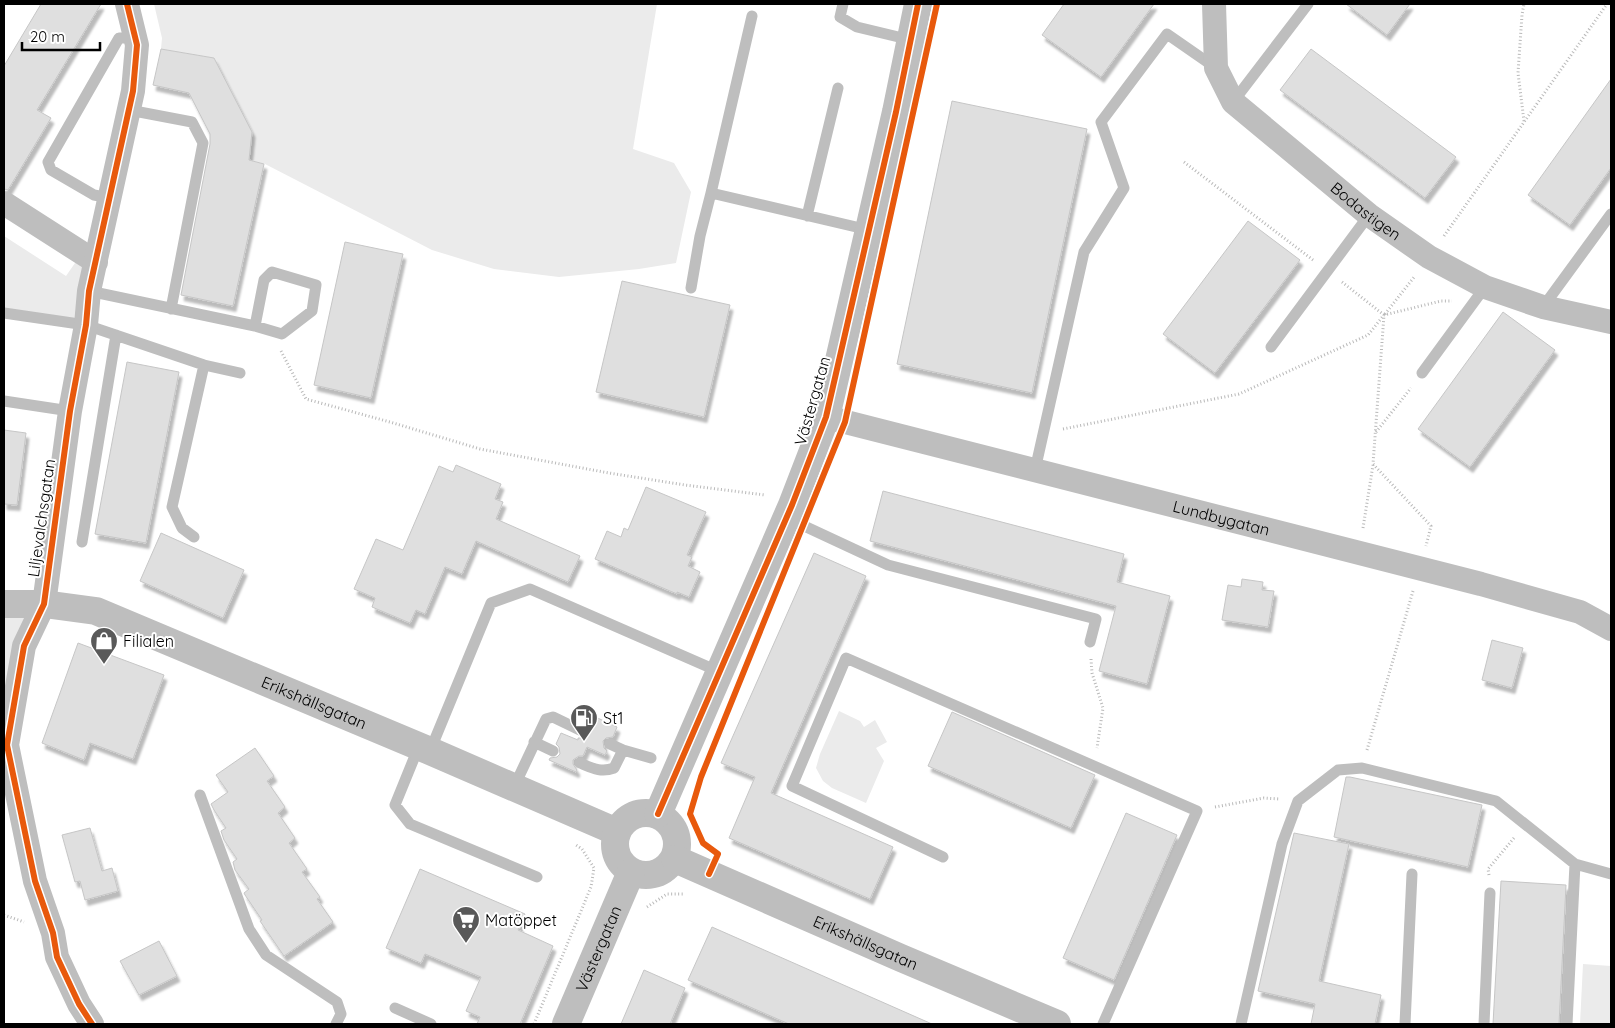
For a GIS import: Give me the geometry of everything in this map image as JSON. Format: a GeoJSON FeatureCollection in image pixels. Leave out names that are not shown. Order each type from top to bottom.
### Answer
{"type":"FeatureCollection","features":[{"type":"Feature","properties":{"kind":"street","name":"Liljevalchsgatan"},"geometry":{"type":"LineString","coordinates":[[92,1024],[79,1004],[57,957],[52,933],[36,881],[7,745],[8,714],[24,646],[44,604],[70,411],[86,325],[89,291],[133,91],[137,45],[127,4]]}},
{"type":"Feature","properties":{"kind":"street","name":"Västergatan"},"geometry":{"type":"LineString","coordinates":[[658,814],[787,518],[826,417],[898,102],[918,4]]}},
{"type":"Feature","properties":{"kind":"street","name":"Bodastigen"},"geometry":{"type":"LineString","coordinates":[[1214,4],[1216,68],[1233,102],[1369,215],[1480,293],[1611,322]]}},
{"type":"Feature","properties":{"kind":"street"},"geometry":{"type":"LineString","coordinates":[[4,203],[96,262]]}},
{"type":"Feature","properties":{"kind":"street","name":"Lundbygatan"},"geometry":{"type":"LineString","coordinates":[[826,417],[1481,584],[1580,612],[1611,629]]}},
{"type":"Feature","properties":{"kind":"street","name":"Erikshällsgatan"},"geometry":{"type":"LineString","coordinates":[[4,604],[44,604],[96,611],[424,748],[616,832]]}},
{"type":"Feature","properties":{"kind":"street"},"geometry":{"type":"LineString","coordinates":[[648,812],[658,814],[664,817],[674,828],[678,845],[674,859],[663,871],[648,876],[631,872],[619,860],[614,843],[616,832],[631,816],[648,812]]}},
{"type":"Feature","properties":{"kind":"street","name":"Erikshällsgatan"},"geometry":{"type":"LineString","coordinates":[[674,859],[900,958],[1057,1024]]}},
{"type":"Feature","properties":{"kind":"street","name":"Västergatan"},"geometry":{"type":"LineString","coordinates":[[566,1024],[631,872]]}},
{"type":"Feature","properties":{"kind":"lane"},"geometry":{"type":"LineString","coordinates":[[843,4],[840,17],[857,27],[911,40]]}},
{"type":"Feature","properties":{"kind":"lane"},"geometry":{"type":"LineString","coordinates":[[1233,102],[1308,4]]}},
{"type":"Feature","properties":{"kind":"lane"},"geometry":{"type":"LineString","coordinates":[[691,288],[700,236],[752,16]]}},
{"type":"Feature","properties":{"kind":"lane"},"geometry":{"type":"LineString","coordinates":[[1034,470],[1084,252],[1124,188],[1101,122],[1167,34],[1216,68]]}},
{"type":"Feature","properties":{"kind":"lane"},"geometry":{"type":"LineString","coordinates":[[110,198],[94,195],[51,170],[48,162],[119,38],[135,38]]}},
{"type":"Feature","properties":{"kind":"lane"},"geometry":{"type":"LineString","coordinates":[[808,216],[838,88]]}},
{"type":"Feature","properties":{"kind":"lane"},"geometry":{"type":"LineString","coordinates":[[129,110],[192,122],[203,143],[171,309]]}},
{"type":"Feature","properties":{"kind":"lane"},"geometry":{"type":"LineString","coordinates":[[711,193],[869,230]]}},
{"type":"Feature","properties":{"kind":"lane"},"geometry":{"type":"LineString","coordinates":[[1543,307],[1611,214]]}},
{"type":"Feature","properties":{"kind":"lane"},"geometry":{"type":"LineString","coordinates":[[1271,347],[1369,215]]}},
{"type":"Feature","properties":{"kind":"lane"},"geometry":{"type":"LineString","coordinates":[[89,291],[255,326],[282,334],[312,311],[316,285],[272,272],[264,280],[255,326]]}},
{"type":"Feature","properties":{"kind":"lane"},"geometry":{"type":"LineString","coordinates":[[1422,373],[1480,293]]}},
{"type":"Feature","properties":{"kind":"lane"},"geometry":{"type":"LineString","coordinates":[[4,313],[86,325],[204,365],[240,373]]}},
{"type":"Feature","properties":{"kind":"lane"},"geometry":{"type":"LineString","coordinates":[[82,542],[116,335]]}},
{"type":"Feature","properties":{"kind":"lane"},"geometry":{"type":"LineString","coordinates":[[194,537],[182,528],[172,506],[204,365]]}},
{"type":"Feature","properties":{"kind":"lane"},"geometry":{"type":"LineString","coordinates":[[4,401],[70,411]]}},
{"type":"Feature","properties":{"kind":"lane"},"geometry":{"type":"LineString","coordinates":[[787,518],[888,564],[1096,618],[1090,642]]}},
{"type":"Feature","properties":{"kind":"lane"},"geometry":{"type":"LineString","coordinates":[[537,877],[410,824],[394,805],[424,748],[491,603],[530,589],[720,672]]}},
{"type":"Feature","properties":{"kind":"lane"},"geometry":{"type":"LineString","coordinates":[[943,857],[792,786],[846,658],[1197,811],[1103,1024]]}},
{"type":"Feature","properties":{"kind":"lane"},"geometry":{"type":"LineString","coordinates":[[514,787],[546,719],[552,717],[582,730]]}},
{"type":"Feature","properties":{"kind":"lane"},"geometry":{"type":"LineString","coordinates":[[534,742],[553,751]]}},
{"type":"Feature","properties":{"kind":"lane"},"geometry":{"type":"LineString","coordinates":[[610,744],[622,750],[651,758]]}},
{"type":"Feature","properties":{"kind":"lane"},"geometry":{"type":"LineString","coordinates":[[580,763],[607,771],[614,768],[622,750]]}},
{"type":"Feature","properties":{"kind":"lane"},"geometry":{"type":"LineString","coordinates":[[1241,1024],[1282,844],[1298,801],[1338,770],[1362,768],[1496,802],[1575,864],[1611,874]]}},
{"type":"Feature","properties":{"kind":"lane"},"geometry":{"type":"LineString","coordinates":[[200,795],[249,929],[266,955],[338,1002],[341,1014],[336,1024]]}},
{"type":"Feature","properties":{"kind":"lane"},"geometry":{"type":"LineString","coordinates":[[1567,1024],[1575,864]]}},
{"type":"Feature","properties":{"kind":"lane"},"geometry":{"type":"LineString","coordinates":[[1405,1024],[1412,874]]}},
{"type":"Feature","properties":{"kind":"lane"},"geometry":{"type":"LineString","coordinates":[[1484,1024],[1490,892]]}},
{"type":"Feature","properties":{"kind":"lane"},"geometry":{"type":"LineString","coordinates":[[395,1008],[431,1024]]}},
{"type":"Feature","properties":{"kind":"path"},"geometry":{"type":"LineString","coordinates":[[1524,4],[1518,73],[1524,122]]}},
{"type":"Feature","properties":{"kind":"path"},"geometry":{"type":"LineString","coordinates":[[1043,433],[1238,394],[1368,335],[1429,257],[1607,4]]}},
{"type":"Feature","properties":{"kind":"path"},"geometry":{"type":"LineString","coordinates":[[1184,162],[1384,315]]}},
{"type":"Feature","properties":{"kind":"path"},"geometry":{"type":"LineString","coordinates":[[1384,315],[1480,293]]}},
{"type":"Feature","properties":{"kind":"path"},"geometry":{"type":"LineString","coordinates":[[1359,552],[1373,464],[1384,315]]}},
{"type":"Feature","properties":{"kind":"path"},"geometry":{"type":"LineString","coordinates":[[271,331],[306,399],[390,422],[480,450],[685,485],[765,495]]}},
{"type":"Feature","properties":{"kind":"path"},"geometry":{"type":"LineString","coordinates":[[1376,432],[1422,373]]}},
{"type":"Feature","properties":{"kind":"path"},"geometry":{"type":"LineString","coordinates":[[1362,768],[1431,526],[1373,464]]}},
{"type":"Feature","properties":{"kind":"path"},"geometry":{"type":"LineString","coordinates":[[1090,642],[1092,673],[1103,708],[1095,766]]}},
{"type":"Feature","properties":{"kind":"path"},"geometry":{"type":"LineString","coordinates":[[1197,811],[1264,798],[1298,801]]}},
{"type":"Feature","properties":{"kind":"path"},"geometry":{"type":"LineString","coordinates":[[534,1024],[591,887],[594,868],[582,849],[569,840],[579,816]]}},
{"type":"Feature","properties":{"kind":"path"},"geometry":{"type":"LineString","coordinates":[[1490,892],[1488,869],[1526,825]]}},
{"type":"Feature","properties":{"kind":"path"},"geometry":{"type":"LineString","coordinates":[[646,908],[667,894],[699,894],[709,874]]}},
{"type":"Feature","properties":{"kind":"shaded area"},"geometry":{"type":"Polygon","coordinates":[[[154,4],[657,4],[633,149],[674,163],[691,192],[676,263],[639,269],[559,277],[494,269],[432,250],[265,164],[249,160],[252,132],[214,58],[161,49],[162,38],[154,4]]]}},
{"type":"Feature","properties":{"kind":"shaded area"},"geometry":{"type":"Polygon","coordinates":[[[4,236],[66,276],[82,253],[86,325],[4,313],[4,236]]]}},
{"type":"Feature","properties":{"kind":"shaded area"},"geometry":{"type":"Polygon","coordinates":[[[4,604],[44,604],[4,713],[4,604]]]}},
{"type":"Feature","properties":{"kind":"shaded area"},"geometry":{"type":"Polygon","coordinates":[[[839,711],[860,721],[864,727],[875,720],[887,742],[876,748],[884,761],[866,803],[832,788],[823,781],[816,768],[820,754],[839,711]]]}},
{"type":"Feature","properties":{"kind":"shaded area"},"geometry":{"type":"Polygon","coordinates":[[[1583,964],[1611,966],[1611,1024],[1580,1024],[1583,964]]]}},
{"type":"Feature","properties":{"kind":"building"},"geometry":{"type":"Polygon","coordinates":[[[41,4],[101,4],[37,110],[51,118],[8,190],[4,189],[4,66],[41,4]]]}},
{"type":"Feature","properties":{"kind":"building"},"geometry":{"type":"Polygon","coordinates":[[[1064,4],[1154,4],[1101,77],[1042,35],[1064,4]]]}},
{"type":"Feature","properties":{"kind":"building"},"geometry":{"type":"Polygon","coordinates":[[[1346,4],[1410,4],[1387,35],[1346,4]]]}},
{"type":"Feature","properties":{"kind":"building"},"geometry":{"type":"Polygon","coordinates":[[[161,49],[214,58],[252,132],[249,160],[264,164],[233,306],[181,295],[210,144],[210,134],[189,93],[153,85],[161,49]]]}},
{"type":"Feature","properties":{"kind":"building"},"geometry":{"type":"Polygon","coordinates":[[[1311,49],[1456,157],[1425,198],[1280,90],[1311,49]]]}},
{"type":"Feature","properties":{"kind":"building"},"geometry":{"type":"Polygon","coordinates":[[[1611,79],[1611,168],[1570,225],[1528,195],[1611,79]]]}},
{"type":"Feature","properties":{"kind":"building"},"geometry":{"type":"Polygon","coordinates":[[[952,101],[1087,129],[1032,393],[897,364],[952,101]]]}},
{"type":"Feature","properties":{"kind":"building"},"geometry":{"type":"Polygon","coordinates":[[[1248,221],[1300,260],[1215,373],[1163,334],[1248,221]]]}},
{"type":"Feature","properties":{"kind":"building"},"geometry":{"type":"Polygon","coordinates":[[[345,242],[403,254],[371,398],[314,385],[345,242]]]}},
{"type":"Feature","properties":{"kind":"building"},"geometry":{"type":"Polygon","coordinates":[[[622,281],[730,305],[704,417],[596,392],[622,281]]]}},
{"type":"Feature","properties":{"kind":"building"},"geometry":{"type":"Polygon","coordinates":[[[1503,312],[1555,350],[1470,467],[1418,429],[1503,312]]]}},
{"type":"Feature","properties":{"kind":"building"},"geometry":{"type":"Polygon","coordinates":[[[127,362],[179,372],[146,543],[95,534],[127,362]]]}},
{"type":"Feature","properties":{"kind":"building"},"geometry":{"type":"Polygon","coordinates":[[[4,430],[26,433],[17,505],[4,504],[4,430]]]}},
{"type":"Feature","properties":{"kind":"building"},"geometry":{"type":"Polygon","coordinates":[[[456,465],[501,484],[495,499],[503,502],[496,519],[580,556],[568,582],[476,541],[462,574],[445,567],[425,614],[416,610],[410,623],[372,607],[375,598],[354,589],[376,539],[403,550],[439,466],[453,472],[456,465]]]}},
{"type":"Feature","properties":{"kind":"building"},"geometry":{"type":"Polygon","coordinates":[[[646,487],[706,512],[687,555],[692,557],[688,566],[700,572],[689,597],[677,592],[677,594],[595,559],[607,531],[621,537],[624,528],[628,530],[646,487]]]}},
{"type":"Feature","properties":{"kind":"building"},"geometry":{"type":"Polygon","coordinates":[[[883,491],[1124,554],[1117,582],[1170,596],[1147,684],[1099,671],[1116,606],[870,541],[883,491]]]}},
{"type":"Feature","properties":{"kind":"building"},"geometry":{"type":"Polygon","coordinates":[[[161,533],[244,570],[223,618],[140,581],[161,533]]]}},
{"type":"Feature","properties":{"kind":"building"},"geometry":{"type":"Polygon","coordinates":[[[814,553],[866,576],[771,793],[893,847],[870,899],[729,838],[755,777],[721,763],[814,553]]]}},
{"type":"Feature","properties":{"kind":"building"},"geometry":{"type":"Polygon","coordinates":[[[1242,579],[1263,582],[1262,590],[1274,591],[1268,627],[1222,620],[1228,585],[1241,587],[1242,579]]]}},
{"type":"Feature","properties":{"kind":"building"},"geometry":{"type":"Polygon","coordinates":[[[1492,640],[1523,648],[1512,688],[1482,680],[1492,640]]]}},
{"type":"Feature","properties":{"kind":"building"},"geometry":{"type":"Polygon","coordinates":[[[78,643],[164,675],[133,759],[90,743],[84,760],[42,743],[78,643]]]}},
{"type":"Feature","properties":{"kind":"building"},"geometry":{"type":"Polygon","coordinates":[[[952,712],[1095,775],[1071,828],[928,766],[952,712]]]}},
{"type":"Feature","properties":{"kind":"building","name":"St1"},"geometry":{"type":"Polygon","coordinates":[[[589,714],[617,727],[613,737],[606,738],[603,741],[604,748],[607,751],[605,755],[587,747],[583,756],[573,760],[576,772],[549,760],[560,754],[559,747],[556,744],[561,733],[578,740],[578,738],[587,737],[589,730],[585,724],[589,714]]]}},
{"type":"Feature","properties":{"kind":"building"},"geometry":{"type":"Polygon","coordinates":[[[255,748],[274,776],[267,781],[285,807],[278,813],[295,838],[289,843],[307,869],[302,872],[320,897],[317,899],[333,922],[284,956],[260,921],[262,920],[244,893],[249,889],[235,870],[233,862],[237,859],[224,840],[221,831],[226,828],[211,804],[228,792],[216,775],[255,748]]]}},
{"type":"Feature","properties":{"kind":"building"},"geometry":{"type":"Polygon","coordinates":[[[1346,777],[1482,805],[1468,867],[1334,837],[1346,777]]]}},
{"type":"Feature","properties":{"kind":"building"},"geometry":{"type":"Polygon","coordinates":[[[1126,813],[1177,835],[1114,980],[1063,958],[1126,813]]]}},
{"type":"Feature","properties":{"kind":"building"},"geometry":{"type":"Polygon","coordinates":[[[90,828],[102,871],[112,868],[118,891],[85,900],[80,881],[75,882],[62,835],[90,828]]]}},
{"type":"Feature","properties":{"kind":"building"},"geometry":{"type":"Polygon","coordinates":[[[1294,833],[1349,844],[1319,981],[1381,995],[1375,1024],[1311,1024],[1315,1004],[1258,991],[1294,833]]]}},
{"type":"Feature","properties":{"kind":"building"},"geometry":{"type":"Polygon","coordinates":[[[420,869],[525,914],[518,930],[553,946],[520,1024],[477,1024],[480,1017],[466,1011],[481,977],[425,954],[421,963],[386,948],[420,869]]]}},
{"type":"Feature","properties":{"kind":"building"},"geometry":{"type":"Polygon","coordinates":[[[1501,881],[1566,885],[1559,1024],[1493,1024],[1501,881]]]}},
{"type":"Feature","properties":{"kind":"building"},"geometry":{"type":"Polygon","coordinates":[[[712,927],[932,1024],[789,1024],[688,980],[712,927]]]}},
{"type":"Feature","properties":{"kind":"building"},"geometry":{"type":"Polygon","coordinates":[[[159,941],[177,976],[139,995],[120,961],[159,941]]]}},
{"type":"Feature","properties":{"kind":"building"},"geometry":{"type":"Polygon","coordinates":[[[644,970],[685,988],[670,1024],[621,1024],[644,970]]]}},
{"type":"Feature","properties":{"kind":"cycle path"},"geometry":{"type":"LineString","coordinates":[[92,1024],[79,1004],[57,957],[53,933],[35,881],[7,745],[24,646],[44,604],[70,411],[86,325],[89,291],[133,91],[137,45],[127,4]]}},
{"type":"Feature","properties":{"kind":"cycle path"},"geometry":{"type":"LineString","coordinates":[[658,814],[792,505],[826,417],[896,112],[918,4]]}},
{"type":"Feature","properties":{"kind":"cycle path"},"geometry":{"type":"LineString","coordinates":[[709,874],[718,854],[703,843],[690,814],[701,777],[845,422],[937,4]]}},
{"type":"Feature","properties":{"kind":"place","name":"Filialen"},"geometry":{"type":"Point","coordinates":[104,665]}},
{"type":"Feature","properties":{"kind":"place","name":"St1"},"geometry":{"type":"Point","coordinates":[584,742]}},
{"type":"Feature","properties":{"kind":"place","name":"Matöppet"},"geometry":{"type":"Point","coordinates":[466,944]}}]}
